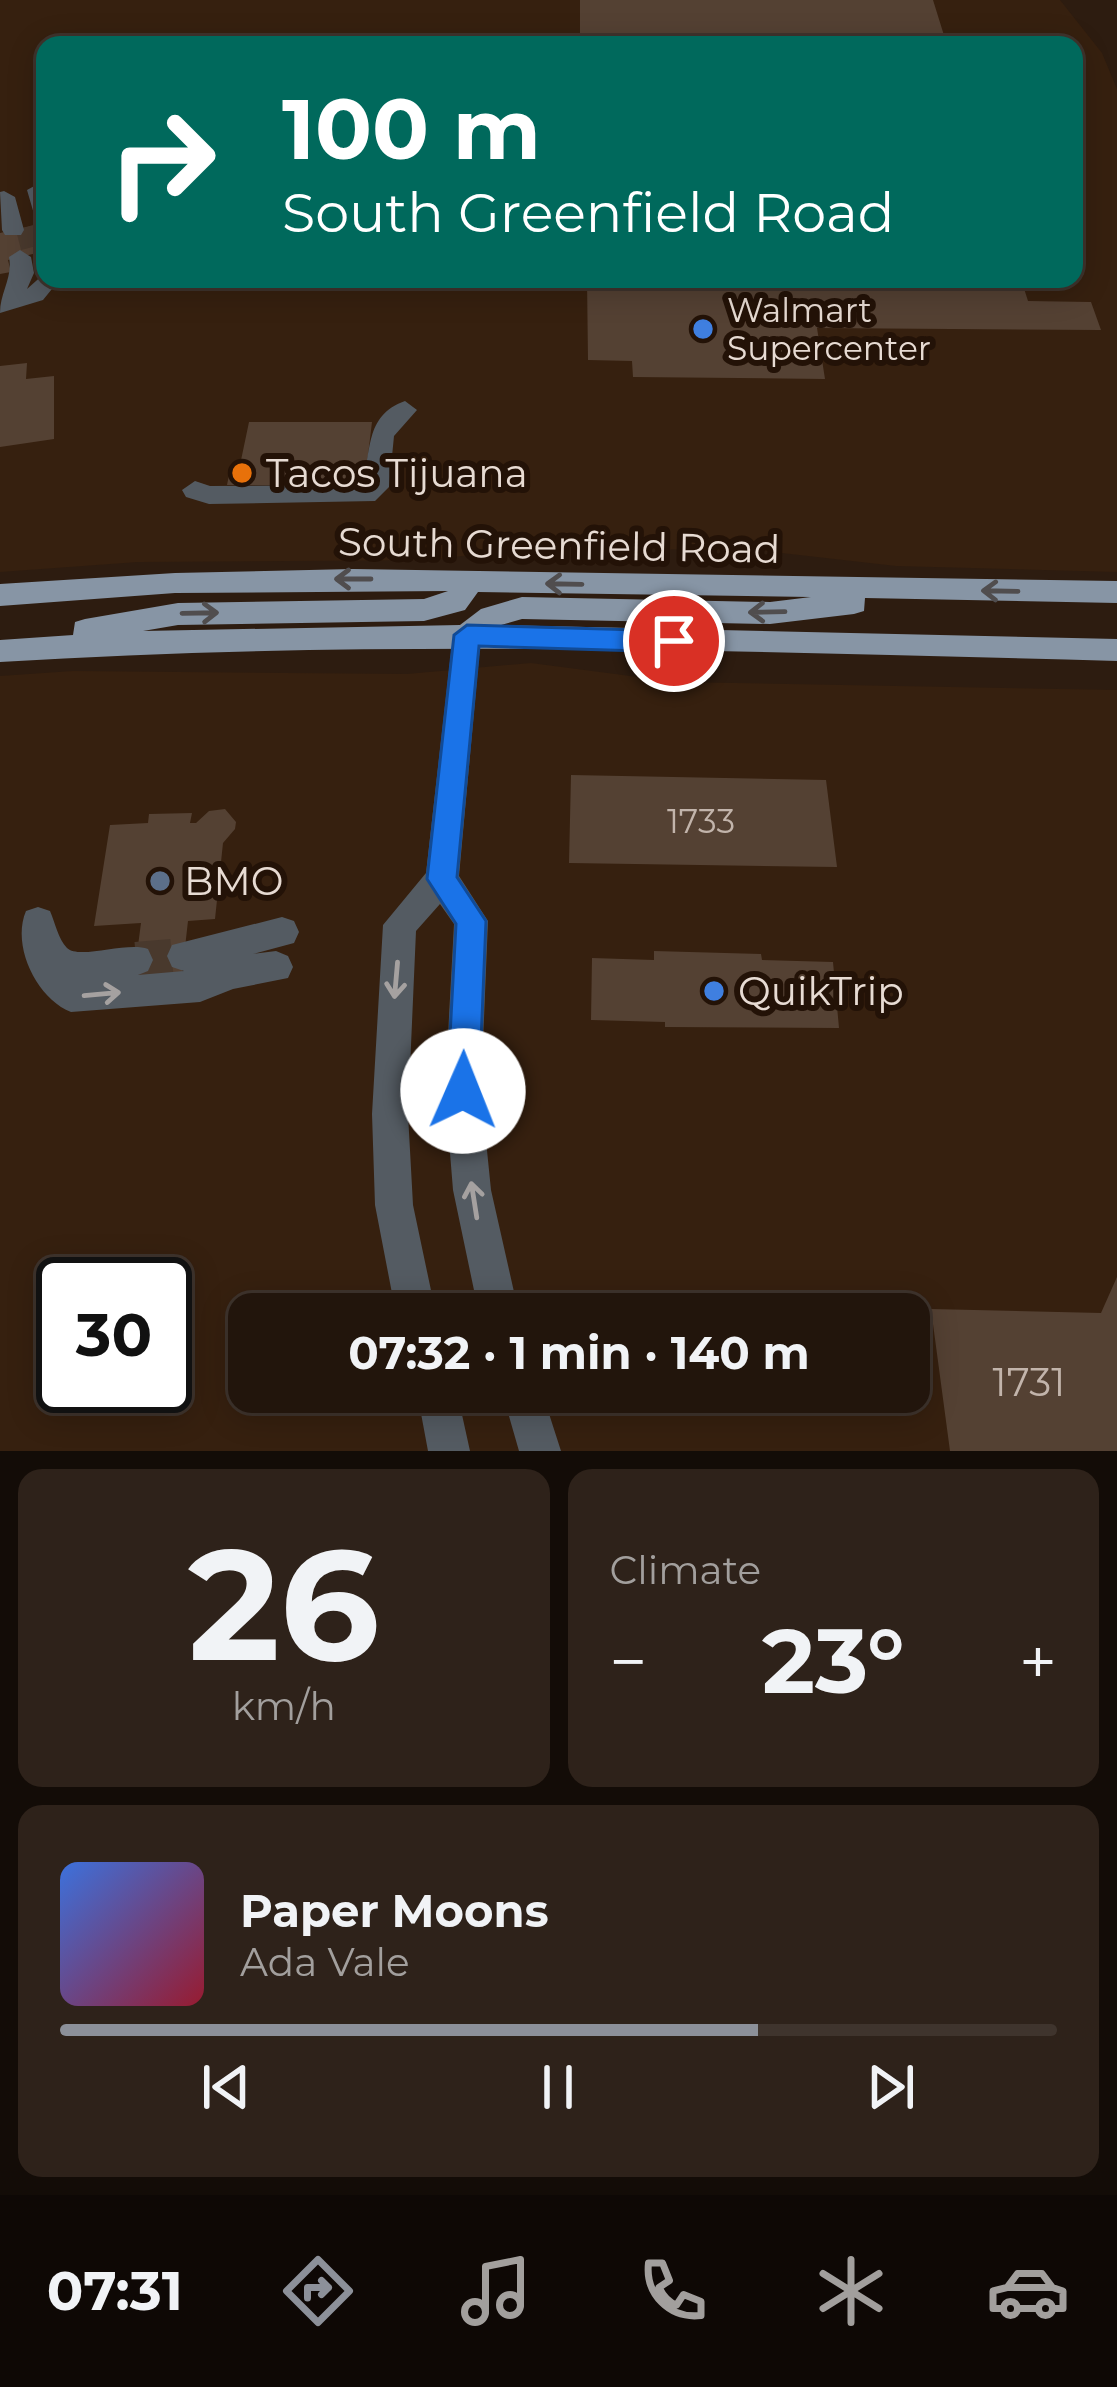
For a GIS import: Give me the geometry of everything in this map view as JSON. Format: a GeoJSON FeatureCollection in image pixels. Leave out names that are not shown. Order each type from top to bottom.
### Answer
{"type":"FeatureCollection","features":[{"type":"Feature","properties":{"kind":"main road","name":"South Greenfield Road"},"geometry":{"type":"LineString","coordinates":[[0,595],[260,580],[1117,592]]}},
{"type":"Feature","properties":{"kind":"main road"},"geometry":{"type":"LineString","coordinates":[[2,651],[111,623],[178,614],[424,610],[455,602],[470,582]]}},
{"type":"Feature","properties":{"kind":"main road"},"geometry":{"type":"LineString","coordinates":[[467,635],[491,617],[522,608],[770,613],[924,590]]}},
{"type":"Feature","properties":{"kind":"main road"},"geometry":{"type":"LineString","coordinates":[[2,651],[173,640],[467,635],[1117,650]]}},
{"type":"Feature","properties":{"kind":"street"},"geometry":{"type":"LineString","coordinates":[[28,223],[20,194],[28,223]]}},
{"type":"Feature","properties":{"kind":"street"},"geometry":{"type":"LineString","coordinates":[[23,297],[27,256]]}},
{"type":"Feature","properties":{"kind":"street"},"geometry":{"type":"LineString","coordinates":[[195,490],[208,495],[366,494],[376,487],[382,433],[405,410]]}},
{"type":"Feature","properties":{"kind":"street"},"geometry":{"type":"LineString","coordinates":[[412,1293],[394,1205],[390,1114],[400,925],[442,879],[467,635]]}},
{"type":"Feature","properties":{"kind":"street"},"geometry":{"type":"LineString","coordinates":[[442,879],[471,921],[463,1091],[472,1190],[494,1293]]}},
{"type":"Feature","properties":{"kind":"street"},"geometry":{"type":"LineString","coordinates":[[137,952],[74,968],[54,958],[38,922],[38,952],[49,974],[71,996],[200,986],[231,974],[275,968]]}},
{"type":"Feature","properties":{"kind":"street"},"geometry":{"type":"LineString","coordinates":[[185,948],[229,945],[282,932]]}},
{"type":"Feature","properties":{"kind":"street"},"geometry":{"type":"LineString","coordinates":[[441,1413],[449,1451]]}},
{"type":"Feature","properties":{"kind":"street"},"geometry":{"type":"LineString","coordinates":[[528,1413],[540,1451]]}},
{"type":"Feature","properties":{"kind":"shaded area"},"geometry":{"type":"Polygon","coordinates":[[[0,0],[1060,0],[1102,53],[1117,89],[1117,572],[896,566],[764,551],[537,547],[429,560],[138,562],[0,572],[0,0]]]}},
{"type":"Feature","properties":{"kind":"shaded area"},"geometry":{"type":"Polygon","coordinates":[[[531,663],[676,682],[1117,690],[1117,1451],[0,1451],[0,676],[73,671],[407,674],[531,663]]]}},
{"type":"Feature","properties":{"kind":"building"},"geometry":{"type":"Polygon","coordinates":[[[580,0],[933,0],[944,36],[580,36],[580,0]]]}},
{"type":"Feature","properties":{"kind":"building"},"geometry":{"type":"Polygon","coordinates":[[[36,225],[36,253],[8,260],[11,272],[0,274],[0,233],[36,225]]]}},
{"type":"Feature","properties":{"kind":"building","name":"Walmart Supercenter"},"geometry":{"type":"Polygon","coordinates":[[[587,288],[1024,288],[1028,301],[1091,302],[1101,330],[817,328],[825,379],[633,377],[632,361],[588,360],[587,288]]]}},
{"type":"Feature","properties":{"kind":"building"},"geometry":{"type":"Polygon","coordinates":[[[27,363],[26,379],[54,376],[54,439],[0,447],[0,366],[27,363]]]}},
{"type":"Feature","properties":{"kind":"building"},"geometry":{"type":"Polygon","coordinates":[[[249,422],[372,422],[365,480],[357,480],[357,485],[227,485],[231,465],[240,465],[249,422]]]}},
{"type":"Feature","properties":{"kind":"building","name":"QuikTrip"},"geometry":{"type":"Polygon","coordinates":[[[571,775],[826,780],[837,867],[569,863],[571,775]]]}},
{"type":"Feature","properties":{"kind":"building","name":"BMO"},"geometry":{"type":"Polygon","coordinates":[[[225,809],[236,822],[223,843],[215,919],[188,921],[182,974],[134,976],[141,923],[94,926],[110,825],[148,823],[149,814],[192,813],[190,823],[196,823],[209,811],[225,809]]]}},
{"type":"Feature","properties":{"kind":"building","name":"QuikTrip"},"geometry":{"type":"Polygon","coordinates":[[[654,951],[833,962],[839,1028],[665,1027],[665,1022],[591,1020],[592,958],[654,960],[654,951]]]}},
{"type":"Feature","properties":{"kind":"building"},"geometry":{"type":"Polygon","coordinates":[[[1117,1277],[1117,1451],[950,1451],[931,1309],[1101,1313],[1117,1277]]]}},
{"type":"Feature","properties":{"kind":"tunnel"},"geometry":{"type":"LineString","coordinates":[[26,227],[33,254]]}},
{"type":"Feature","properties":{"kind":"tunnel"},"geometry":{"type":"LineString","coordinates":[[136,960],[184,956]]}},
{"type":"Feature","properties":{"kind":"place","name":"Walmart Supercenter"},"geometry":{"type":"Point","coordinates":[703,329]}},
{"type":"Feature","properties":{"kind":"place","name":"Tacos Tijuana"},"geometry":{"type":"Point","coordinates":[242,473]}},
{"type":"Feature","properties":{"kind":"place","name":"BMO"},"geometry":{"type":"Point","coordinates":[160,881]}},
{"type":"Feature","properties":{"kind":"place","name":"QuikTrip"},"geometry":{"type":"Point","coordinates":[714,991]}},
{"type":"Feature","properties":{"kind":"route"},"geometry":{"type":"LineString","coordinates":[[463,1091],[471,921],[442,879],[467,635],[674,641]]}}]}
